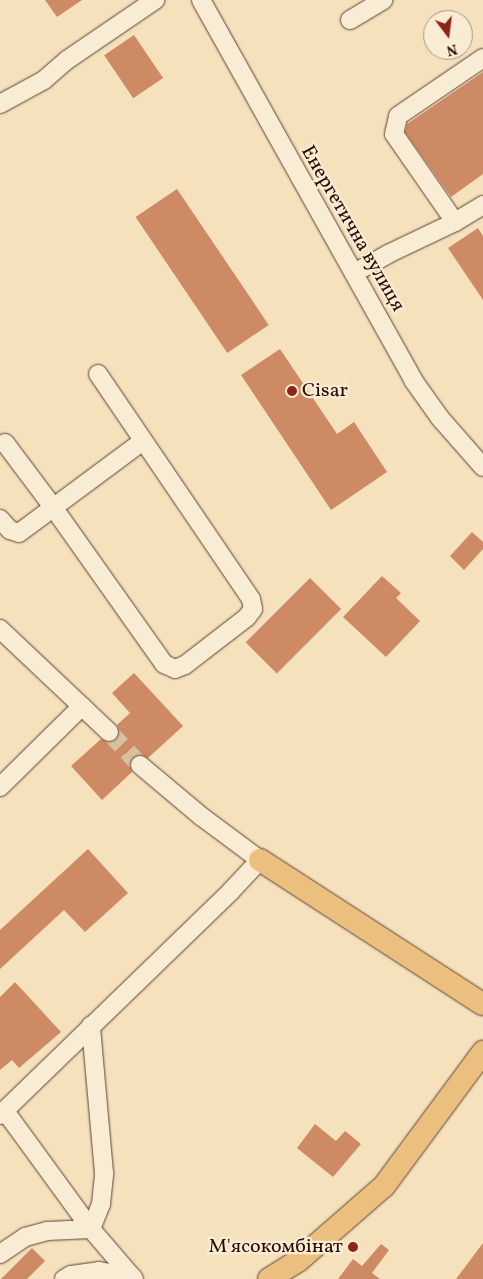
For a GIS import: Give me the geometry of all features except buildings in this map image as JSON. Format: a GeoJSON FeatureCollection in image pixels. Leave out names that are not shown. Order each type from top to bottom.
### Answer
{"type":"FeatureCollection","features":[{"type":"Feature","properties":{"kind":"main road"},"geometry":{"type":"LineString","coordinates":[[260,860],[483,1004]]}},
{"type":"Feature","properties":{"kind":"main road"},"geometry":{"type":"LineString","coordinates":[[269,1279],[298,1261],[384,1186],[483,1052]]}},
{"type":"Feature","properties":{"kind":"street"},"geometry":{"type":"LineString","coordinates":[[0,104],[44,80],[67,60],[155,0]]}},
{"type":"Feature","properties":{"kind":"street","name":"Енергетична вулиця"},"geometry":{"type":"LineString","coordinates":[[201,0],[413,380],[440,418],[483,467]]}},
{"type":"Feature","properties":{"kind":"street"},"geometry":{"type":"LineString","coordinates":[[350,20],[383,0]]}},
{"type":"Feature","properties":{"kind":"street"},"geometry":{"type":"LineString","coordinates":[[455,222],[394,134],[398,116],[483,58]]}},
{"type":"Feature","properties":{"kind":"street"},"geometry":{"type":"LineString","coordinates":[[354,273],[388,254],[455,222],[483,205]]}},
{"type":"Feature","properties":{"kind":"street"},"geometry":{"type":"LineString","coordinates":[[5,443],[53,506],[164,664],[175,670],[185,665],[247,617],[252,609],[251,599],[98,374]]}},
{"type":"Feature","properties":{"kind":"street"},"geometry":{"type":"LineString","coordinates":[[0,519],[10,530],[19,533],[142,441]]}},
{"type":"Feature","properties":{"kind":"street"},"geometry":{"type":"LineString","coordinates":[[0,629],[109,732]]}},
{"type":"Feature","properties":{"kind":"street"},"geometry":{"type":"LineString","coordinates":[[0,787],[82,706]]}},
{"type":"Feature","properties":{"kind":"street"},"geometry":{"type":"LineString","coordinates":[[133,1278],[91,1229],[2,1113],[231,891],[260,860],[202,817],[140,765]]}},
{"type":"Feature","properties":{"kind":"street"},"geometry":{"type":"LineString","coordinates":[[91,1026],[104,1173],[101,1204],[91,1229]]}},
{"type":"Feature","properties":{"kind":"street"},"geometry":{"type":"LineString","coordinates":[[0,1254],[25,1237],[47,1231],[91,1229]]}},
{"type":"Feature","properties":{"kind":"street"},"geometry":{"type":"LineString","coordinates":[[64,1279],[71,1275],[100,1271],[133,1278]]}},
{"type":"Feature","properties":{"kind":"tunnel"},"geometry":{"type":"LineString","coordinates":[[109,732],[140,765]]}},
{"type":"Feature","properties":{"kind":"place","name":"Cisar"},"geometry":{"type":"Point","coordinates":[292,391]}},
{"type":"Feature","properties":{"kind":"place","name":"М'ясокомбінат"},"geometry":{"type":"Point","coordinates":[353,1247]}}]}
